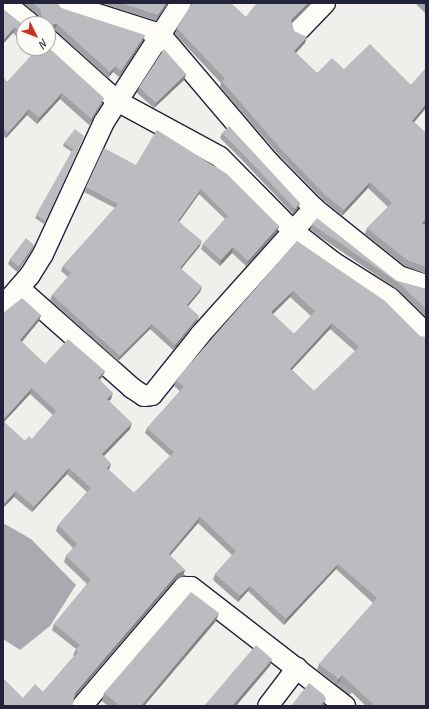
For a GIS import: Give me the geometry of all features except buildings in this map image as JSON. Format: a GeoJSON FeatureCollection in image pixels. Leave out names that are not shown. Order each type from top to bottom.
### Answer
{"type":"FeatureCollection","features":[{"type":"Feature","properties":{"kind":"street"},"geometry":{"type":"LineString","coordinates":[[5,3],[21,16]]}},
{"type":"Feature","properties":{"kind":"street"},"geometry":{"type":"LineString","coordinates":[[63,3],[160,34],[269,162],[314,208],[399,276],[426,285]]}},
{"type":"Feature","properties":{"kind":"street"},"geometry":{"type":"LineString","coordinates":[[3,306],[19,288],[43,254],[117,101],[181,3]]}},
{"type":"Feature","properties":{"kind":"street"},"geometry":{"type":"LineString","coordinates":[[300,29],[325,3]]}},
{"type":"Feature","properties":{"kind":"street"},"geometry":{"type":"LineString","coordinates":[[56,46],[117,101],[211,151],[293,231],[333,262],[390,298],[426,333]]}},
{"type":"Feature","properties":{"kind":"street"},"geometry":{"type":"LineString","coordinates":[[19,288],[132,388],[144,396],[152,395],[200,335],[314,208]]}},
{"type":"Feature","properties":{"kind":"street"},"geometry":{"type":"LineString","coordinates":[[82,706],[184,587],[198,591],[345,706]]}},
{"type":"Feature","properties":{"kind":"street"},"geometry":{"type":"LineString","coordinates":[[268,706],[297,668]]}},
{"type":"Feature","properties":{"kind":"shaded area"},"geometry":{"type":"Polygon","coordinates":[[[3,523],[31,539],[76,585],[50,626],[20,650],[3,639],[3,523]]]}},
{"type":"Feature","properties":{"kind":"waterway"},"geometry":{"type":"LineString","coordinates":[[339,692],[363,665]]}}]}
